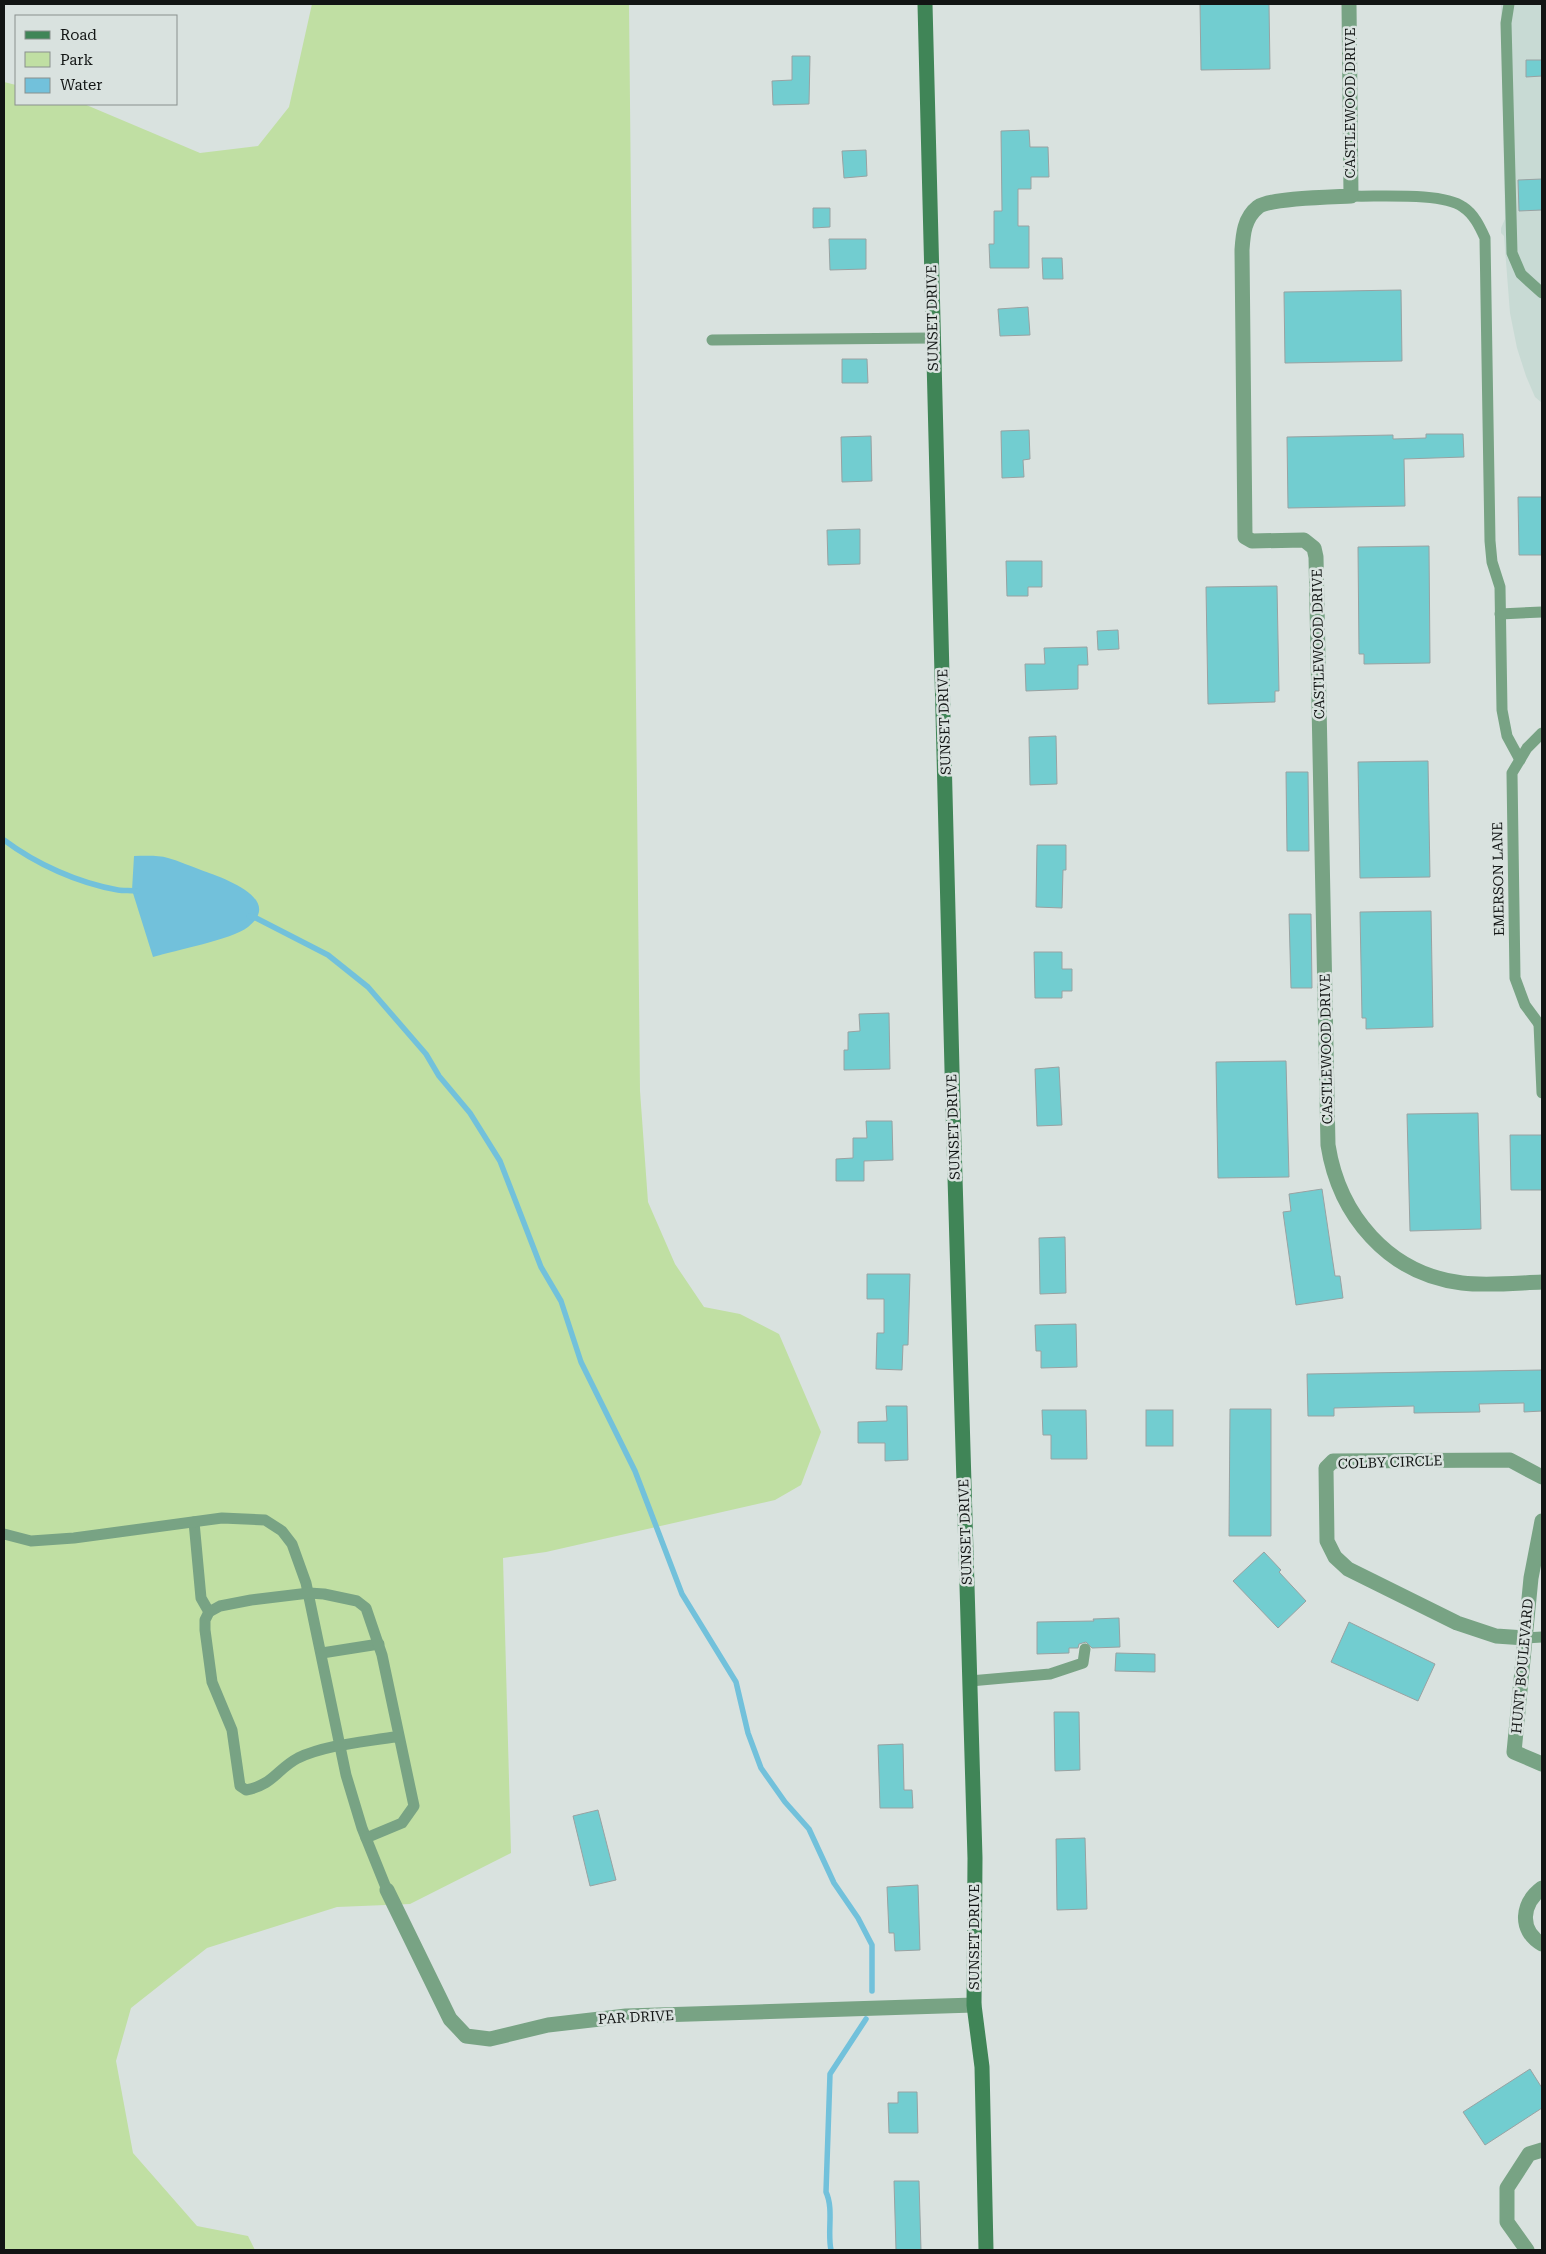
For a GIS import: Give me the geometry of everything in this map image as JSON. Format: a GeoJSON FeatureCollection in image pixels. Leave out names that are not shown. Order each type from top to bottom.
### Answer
{"type":"FeatureCollection","features":[{"type":"Feature","properties":{"kind":"street","name":"SUNSET DRIVE"},"geometry":{"type":"LineString","coordinates":[[924,4],[975,1858],[974,2005],[982,2067],[986,2250]]}},
{"type":"Feature","properties":{"kind":"street","name":"CASTLEWOOD DRIVE"},"geometry":{"type":"LineString","coordinates":[[1349,4],[1351,196],[1274,202],[1259,206],[1249,218],[1244,231],[1242,250],[1246,537],[1252,541],[1304,540],[1314,548],[1316,557],[1327,1118],[1331,1164],[1339,1190],[1367,1233],[1384,1250],[1404,1263],[1431,1276],[1462,1283],[1542,1282]]}},
{"type":"Feature","properties":{"kind":"street","name":"COLBY CIRCLE"},"geometry":{"type":"LineString","coordinates":[[1525,1638],[1496,1636],[1457,1623],[1348,1569],[1335,1558],[1327,1541],[1326,1468],[1333,1461],[1510,1460],[1542,1477]]}},
{"type":"Feature","properties":{"kind":"street","name":"HUNT BOULEVARD"},"geometry":{"type":"LineString","coordinates":[[1542,1522],[1531,1578],[1514,1752],[1542,1764]]}},
{"type":"Feature","properties":{"kind":"street"},"geometry":{"type":"LineString","coordinates":[[1542,1888],[1532,1896],[1526,1906],[1525,1919],[1528,1931],[1542,1944]]}},
{"type":"Feature","properties":{"kind":"street","name":"PAR DRIVE"},"geometry":{"type":"LineString","coordinates":[[387,1890],[450,2020],[466,2036],[490,2039],[548,2025],[626,2016],[974,2005]]}},
{"type":"Feature","properties":{"kind":"street"},"geometry":{"type":"LineString","coordinates":[[1527,2250],[1507,2222],[1507,2188],[1529,2154],[1542,2150]]}},
{"type":"Feature","properties":{"kind":"lane"},"geometry":{"type":"LineString","coordinates":[[1509,4],[1506,23],[1512,253],[1521,274],[1542,293]]}},
{"type":"Feature","properties":{"kind":"lane"},"geometry":{"type":"LineString","coordinates":[[1351,196],[1451,200],[1464,207],[1478,223],[1485,238],[1490,541],[1492,562],[1500,587],[1502,710],[1507,736],[1520,760]]}},
{"type":"Feature","properties":{"kind":"lane"},"geometry":{"type":"LineString","coordinates":[[712,340],[932,338]]}},
{"type":"Feature","properties":{"kind":"lane"},"geometry":{"type":"LineString","coordinates":[[1500,614],[1542,612]]}},
{"type":"Feature","properties":{"kind":"lane","name":"EMERSON LANE"},"geometry":{"type":"LineString","coordinates":[[1541,1026],[1524,1005],[1515,978],[1512,773],[1526,748],[1542,733]]}},
{"type":"Feature","properties":{"kind":"lane"},"geometry":{"type":"LineString","coordinates":[[1541,1026],[1542,1093]]}},
{"type":"Feature","properties":{"kind":"lane"},"geometry":{"type":"LineString","coordinates":[[4,1534],[31,1541],[74,1538],[222,1518],[265,1520],[282,1532],[292,1544],[308,1593],[346,1775],[366,1838],[387,1890]]}},
{"type":"Feature","properties":{"kind":"lane"},"geometry":{"type":"LineString","coordinates":[[194,1522],[201,1598],[209,1612]]}},
{"type":"Feature","properties":{"kind":"lane"},"geometry":{"type":"LineString","coordinates":[[366,1838],[402,1823],[414,1806],[399,1736],[379,1644],[366,1608],[357,1601],[308,1593],[233,1603],[220,1606],[209,1612],[205,1620],[205,1630],[212,1682],[232,1730],[240,1786],[246,1790],[268,1783],[296,1759],[313,1752],[399,1736]]}},
{"type":"Feature","properties":{"kind":"lane"},"geometry":{"type":"LineString","coordinates":[[1525,1638],[1542,1637]]}},
{"type":"Feature","properties":{"kind":"lane"},"geometry":{"type":"LineString","coordinates":[[322,1653],[379,1644]]}},
{"type":"Feature","properties":{"kind":"lane"},"geometry":{"type":"LineString","coordinates":[[970,1681],[1050,1674],[1083,1663],[1085,1649]]}},
{"type":"Feature","properties":{"kind":"shaded area"},"geometry":{"type":"Polygon","coordinates":[[[1501,4],[1542,4],[1542,403],[1535,397],[1517,348],[1510,313],[1504,236],[1501,233],[1505,219],[1501,4]]]}},
{"type":"Feature","properties":{"kind":"green space"},"geometry":{"type":"Polygon","coordinates":[[[312,4],[629,4],[640,1091],[648,1202],[675,1264],[704,1307],[740,1314],[779,1334],[821,1432],[801,1485],[775,1500],[546,1552],[503,1558],[511,1853],[410,1904],[337,1907],[207,1948],[131,2008],[116,2061],[133,2153],[197,2226],[248,2236],[255,2250],[4,2250],[4,82],[15,85],[15,105],[86,105],[200,153],[258,146],[289,107],[312,4]]]}},
{"type":"Feature","properties":{"kind":"water"},"geometry":{"type":"Polygon","coordinates":[[[134,856],[168,858],[234,883],[246,890],[254,898],[259,907],[257,917],[248,927],[240,932],[153,957],[132,890],[134,856]]]}},
{"type":"Feature","properties":{"kind":"building"},"geometry":{"type":"Polygon","coordinates":[[[1200,4],[1269,4],[1270,69],[1201,70],[1200,4]]]}},
{"type":"Feature","properties":{"kind":"building"},"geometry":{"type":"Polygon","coordinates":[[[792,56],[810,56],[809,104],[773,105],[772,81],[792,80],[792,56]]]}},
{"type":"Feature","properties":{"kind":"building"},"geometry":{"type":"Polygon","coordinates":[[[1526,60],[1542,60],[1542,76],[1526,77],[1526,60]]]}},
{"type":"Feature","properties":{"kind":"building"},"geometry":{"type":"Polygon","coordinates":[[[1029,130],[1030,147],[1048,147],[1049,177],[1031,177],[1031,189],[1018,189],[1018,226],[1029,226],[1029,268],[990,268],[989,244],[994,244],[994,211],[1002,211],[1001,131],[1029,130]]]}},
{"type":"Feature","properties":{"kind":"building"},"geometry":{"type":"Polygon","coordinates":[[[866,150],[867,176],[844,178],[842,151],[866,150]]]}},
{"type":"Feature","properties":{"kind":"building"},"geometry":{"type":"Polygon","coordinates":[[[1542,179],[1542,210],[1519,211],[1518,180],[1542,179]]]}},
{"type":"Feature","properties":{"kind":"building"},"geometry":{"type":"Polygon","coordinates":[[[813,208],[830,208],[830,227],[813,228],[813,208]]]}},
{"type":"Feature","properties":{"kind":"building"},"geometry":{"type":"Polygon","coordinates":[[[829,239],[866,239],[866,269],[830,270],[829,239]]]}},
{"type":"Feature","properties":{"kind":"building"},"geometry":{"type":"Polygon","coordinates":[[[1042,258],[1062,258],[1063,279],[1043,279],[1042,258]]]}},
{"type":"Feature","properties":{"kind":"building"},"geometry":{"type":"Polygon","coordinates":[[[1401,290],[1402,361],[1285,363],[1284,292],[1401,290]]]}},
{"type":"Feature","properties":{"kind":"building"},"geometry":{"type":"Polygon","coordinates":[[[1028,307],[1030,335],[1000,336],[998,309],[1028,307]]]}},
{"type":"Feature","properties":{"kind":"building"},"geometry":{"type":"Polygon","coordinates":[[[842,359],[867,359],[868,383],[842,383],[842,359]]]}},
{"type":"Feature","properties":{"kind":"building"},"geometry":{"type":"Polygon","coordinates":[[[1029,430],[1030,459],[1023,460],[1024,477],[1002,478],[1001,431],[1029,430]]]}},
{"type":"Feature","properties":{"kind":"building"},"geometry":{"type":"Polygon","coordinates":[[[1426,434],[1463,434],[1464,457],[1404,459],[1405,506],[1288,508],[1287,437],[1393,435],[1393,439],[1426,438],[1426,434]]]}},
{"type":"Feature","properties":{"kind":"building"},"geometry":{"type":"Polygon","coordinates":[[[871,436],[872,481],[842,482],[841,437],[871,436]]]}},
{"type":"Feature","properties":{"kind":"building"},"geometry":{"type":"Polygon","coordinates":[[[1518,497],[1542,497],[1542,555],[1519,555],[1518,497]]]}},
{"type":"Feature","properties":{"kind":"building"},"geometry":{"type":"Polygon","coordinates":[[[860,529],[860,564],[828,565],[827,530],[860,529]]]}},
{"type":"Feature","properties":{"kind":"building"},"geometry":{"type":"Polygon","coordinates":[[[1429,546],[1430,663],[1364,664],[1364,654],[1359,654],[1358,547],[1429,546]]]}},
{"type":"Feature","properties":{"kind":"building"},"geometry":{"type":"Polygon","coordinates":[[[1006,561],[1042,561],[1042,587],[1028,587],[1028,596],[1007,596],[1006,561]]]}},
{"type":"Feature","properties":{"kind":"building"},"geometry":{"type":"Polygon","coordinates":[[[1277,586],[1279,691],[1275,691],[1275,702],[1208,704],[1206,587],[1277,586]]]}},
{"type":"Feature","properties":{"kind":"building"},"geometry":{"type":"Polygon","coordinates":[[[1118,630],[1119,649],[1098,650],[1097,631],[1118,630]]]}},
{"type":"Feature","properties":{"kind":"building"},"geometry":{"type":"Polygon","coordinates":[[[1087,647],[1088,665],[1078,665],[1078,689],[1026,691],[1025,664],[1045,664],[1044,648],[1087,647]]]}},
{"type":"Feature","properties":{"kind":"building"},"geometry":{"type":"Polygon","coordinates":[[[1056,736],[1057,784],[1030,785],[1029,737],[1056,736]]]}},
{"type":"Feature","properties":{"kind":"building"},"geometry":{"type":"Polygon","coordinates":[[[1428,761],[1430,877],[1360,878],[1358,762],[1428,761]]]}},
{"type":"Feature","properties":{"kind":"building"},"geometry":{"type":"Polygon","coordinates":[[[1286,772],[1308,772],[1309,851],[1287,851],[1286,772]]]}},
{"type":"Feature","properties":{"kind":"building"},"geometry":{"type":"Polygon","coordinates":[[[1037,845],[1066,845],[1066,870],[1063,870],[1062,908],[1036,907],[1037,845]]]}},
{"type":"Feature","properties":{"kind":"building"},"geometry":{"type":"Polygon","coordinates":[[[1431,911],[1433,1027],[1366,1029],[1366,1018],[1362,1018],[1360,912],[1431,911]]]}},
{"type":"Feature","properties":{"kind":"building"},"geometry":{"type":"Polygon","coordinates":[[[1289,914],[1311,914],[1312,988],[1291,988],[1289,914]]]}},
{"type":"Feature","properties":{"kind":"building"},"geometry":{"type":"Polygon","coordinates":[[[1034,952],[1062,952],[1062,969],[1072,969],[1072,991],[1062,991],[1062,998],[1035,998],[1034,952]]]}},
{"type":"Feature","properties":{"kind":"building"},"geometry":{"type":"Polygon","coordinates":[[[889,1013],[890,1069],[844,1070],[844,1050],[848,1050],[848,1032],[860,1031],[859,1014],[889,1013]]]}},
{"type":"Feature","properties":{"kind":"building"},"geometry":{"type":"Polygon","coordinates":[[[1286,1061],[1289,1177],[1218,1178],[1216,1062],[1286,1061]]]}},
{"type":"Feature","properties":{"kind":"building"},"geometry":{"type":"Polygon","coordinates":[[[1059,1067],[1062,1125],[1037,1126],[1035,1069],[1059,1067]]]}},
{"type":"Feature","properties":{"kind":"building"},"geometry":{"type":"Polygon","coordinates":[[[1478,1113],[1481,1229],[1410,1231],[1407,1114],[1478,1113]]]}},
{"type":"Feature","properties":{"kind":"building"},"geometry":{"type":"Polygon","coordinates":[[[866,1121],[892,1121],[893,1160],[864,1161],[864,1181],[836,1181],[836,1159],[853,1158],[853,1138],[867,1138],[866,1121]]]}},
{"type":"Feature","properties":{"kind":"building"},"geometry":{"type":"Polygon","coordinates":[[[1510,1135],[1542,1135],[1542,1190],[1511,1190],[1510,1135]]]}},
{"type":"Feature","properties":{"kind":"building"},"geometry":{"type":"Polygon","coordinates":[[[1322,1189],[1335,1276],[1340,1276],[1343,1298],[1296,1305],[1283,1212],[1291,1211],[1289,1194],[1322,1189]]]}},
{"type":"Feature","properties":{"kind":"building"},"geometry":{"type":"Polygon","coordinates":[[[1065,1237],[1066,1293],[1040,1294],[1039,1238],[1065,1237]]]}},
{"type":"Feature","properties":{"kind":"building"},"geometry":{"type":"Polygon","coordinates":[[[867,1274],[910,1274],[908,1345],[903,1345],[902,1370],[876,1369],[877,1333],[884,1333],[884,1299],[867,1299],[867,1274]]]}},
{"type":"Feature","properties":{"kind":"building"},"geometry":{"type":"Polygon","coordinates":[[[1076,1324],[1077,1367],[1041,1368],[1041,1351],[1036,1351],[1035,1325],[1076,1324]]]}},
{"type":"Feature","properties":{"kind":"building"},"geometry":{"type":"Polygon","coordinates":[[[1542,1370],[1542,1411],[1524,1412],[1524,1403],[1479,1404],[1480,1412],[1414,1413],[1414,1406],[1334,1408],[1334,1416],[1308,1416],[1307,1374],[1542,1370]]]}},
{"type":"Feature","properties":{"kind":"building"},"geometry":{"type":"Polygon","coordinates":[[[886,1406],[907,1406],[908,1460],[885,1461],[885,1443],[858,1443],[858,1422],[887,1421],[886,1406]]]}},
{"type":"Feature","properties":{"kind":"building"},"geometry":{"type":"Polygon","coordinates":[[[1230,1409],[1271,1409],[1271,1536],[1229,1536],[1230,1409]]]}},
{"type":"Feature","properties":{"kind":"building"},"geometry":{"type":"Polygon","coordinates":[[[1042,1410],[1086,1410],[1087,1459],[1051,1459],[1051,1435],[1043,1435],[1042,1410]]]}},
{"type":"Feature","properties":{"kind":"building"},"geometry":{"type":"Polygon","coordinates":[[[1146,1410],[1173,1410],[1173,1446],[1146,1446],[1146,1410]]]}},
{"type":"Feature","properties":{"kind":"building"},"geometry":{"type":"Polygon","coordinates":[[[1264,1552],[1281,1570],[1279,1572],[1306,1601],[1278,1628],[1233,1581],[1264,1552]]]}},
{"type":"Feature","properties":{"kind":"building"},"geometry":{"type":"Polygon","coordinates":[[[1119,1618],[1120,1647],[1092,1648],[1086,1642],[1079,1644],[1078,1648],[1069,1648],[1069,1653],[1037,1654],[1037,1622],[1094,1621],[1093,1619],[1119,1618]]]}},
{"type":"Feature","properties":{"kind":"building"},"geometry":{"type":"Polygon","coordinates":[[[1349,1622],[1435,1664],[1418,1701],[1331,1662],[1349,1622]]]}},
{"type":"Feature","properties":{"kind":"building"},"geometry":{"type":"Polygon","coordinates":[[[1116,1653],[1155,1654],[1155,1672],[1115,1671],[1116,1653]]]}},
{"type":"Feature","properties":{"kind":"building"},"geometry":{"type":"Polygon","coordinates":[[[1054,1712],[1079,1712],[1080,1770],[1055,1771],[1054,1712]]]}},
{"type":"Feature","properties":{"kind":"building"},"geometry":{"type":"Polygon","coordinates":[[[903,1744],[904,1790],[912,1790],[913,1808],[880,1808],[878,1745],[903,1744]]]}},
{"type":"Feature","properties":{"kind":"building"},"geometry":{"type":"Polygon","coordinates":[[[598,1810],[616,1880],[590,1886],[573,1816],[598,1810]]]}},
{"type":"Feature","properties":{"kind":"building"},"geometry":{"type":"Polygon","coordinates":[[[1085,1838],[1087,1909],[1057,1910],[1056,1839],[1085,1838]]]}},
{"type":"Feature","properties":{"kind":"building"},"geometry":{"type":"Polygon","coordinates":[[[918,1885],[920,1950],[895,1951],[894,1933],[889,1933],[887,1887],[918,1885]]]}},
{"type":"Feature","properties":{"kind":"building"},"geometry":{"type":"Polygon","coordinates":[[[1530,2069],[1542,2088],[1542,2108],[1485,2145],[1463,2112],[1530,2069]]]}},
{"type":"Feature","properties":{"kind":"building"},"geometry":{"type":"Polygon","coordinates":[[[898,2092],[917,2092],[918,2133],[889,2133],[888,2103],[898,2103],[898,2092]]]}},
{"type":"Feature","properties":{"kind":"building"},"geometry":{"type":"Polygon","coordinates":[[[894,2181],[919,2181],[921,2250],[896,2250],[894,2181]]]}},
{"type":"Feature","properties":{"kind":"waterway"},"geometry":{"type":"LineString","coordinates":[[4,840],[44,865],[88,883],[120,890],[137,891]]}},
{"type":"Feature","properties":{"kind":"waterway"},"geometry":{"type":"LineString","coordinates":[[249,916],[328,955],[368,987],[426,1054],[439,1076],[470,1113],[500,1161],[541,1267],[561,1301],[581,1362],[635,1471],[682,1594],[736,1682],[748,1733],[761,1768],[785,1802],[809,1829],[834,1883],[858,1918],[872,1945],[872,1991]]}},
{"type":"Feature","properties":{"kind":"waterway"},"geometry":{"type":"LineString","coordinates":[[831,2250],[830,2206],[826,2192],[830,2074],[866,2019]]}}]}
